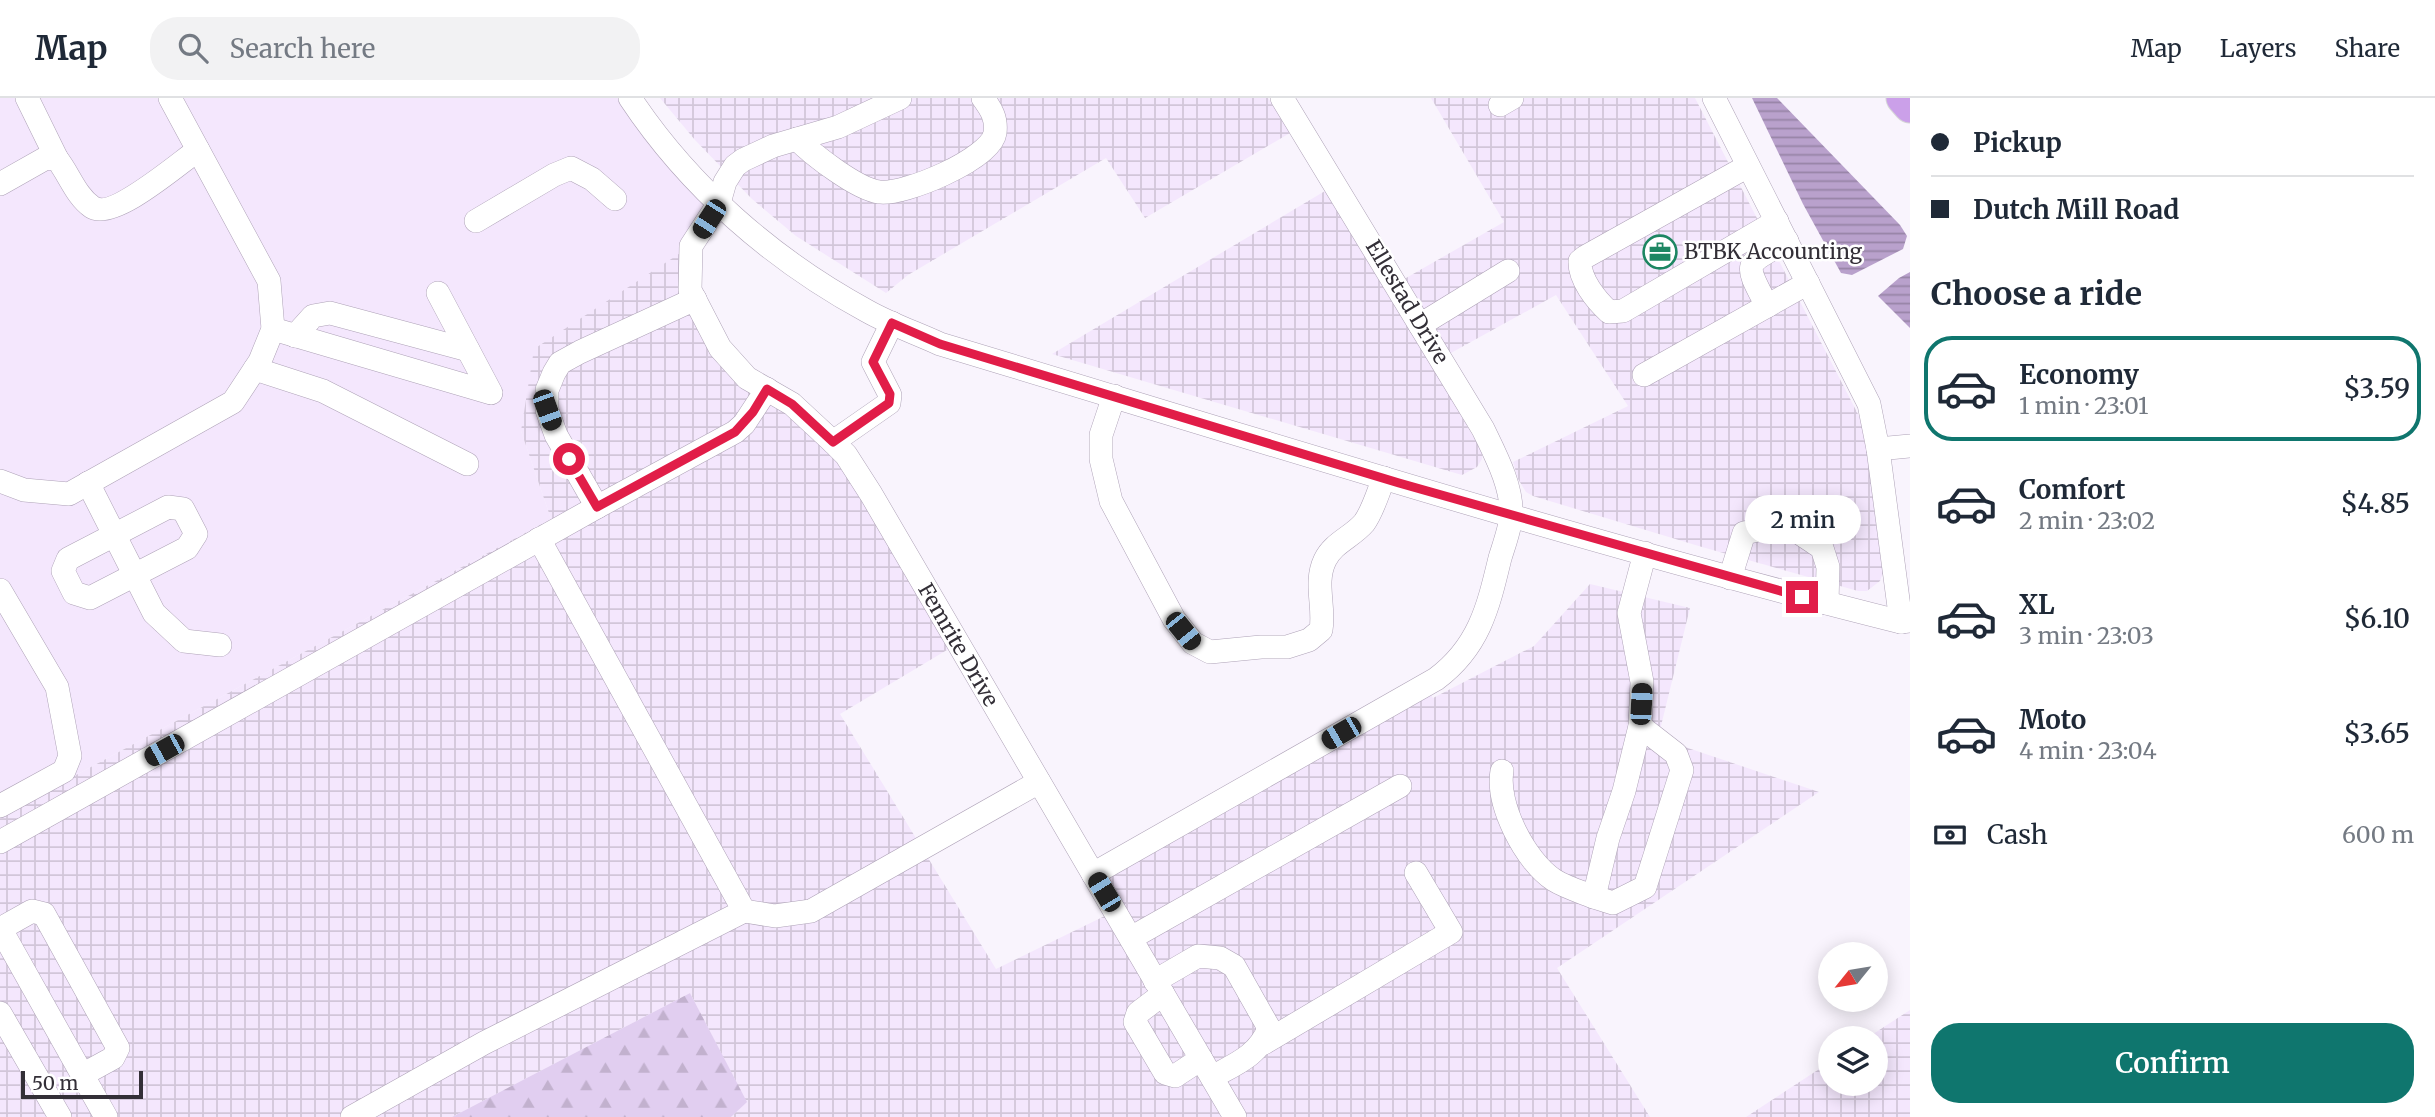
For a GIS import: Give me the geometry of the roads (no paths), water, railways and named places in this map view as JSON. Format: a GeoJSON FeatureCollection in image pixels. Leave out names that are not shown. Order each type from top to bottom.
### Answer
{"type":"FeatureCollection","features":[{"type":"Feature","properties":{"kind":"highway"},"geometry":{"type":"LineString","coordinates":[[1903,98],[1910,106]]}},
{"type":"Feature","properties":{"kind":"street"},"geometry":{"type":"LineString","coordinates":[[26,98],[57,159],[82,198],[94,209],[102,210],[124,203],[198,149]]}},
{"type":"Feature","properties":{"kind":"street"},"geometry":{"type":"LineString","coordinates":[[0,481],[24,490],[69,494],[233,402],[255,369],[273,329],[269,281],[170,98]]}},
{"type":"Feature","properties":{"kind":"street"},"geometry":{"type":"LineString","coordinates":[[630,98],[687,172],[742,225],[800,271],[868,312],[940,344],[1511,515],[1730,578],[1907,624],[1869,404],[1714,98]]}},
{"type":"Feature","properties":{"kind":"street","name":"Femrite Drive"},"geometry":{"type":"LineString","coordinates":[[900,98],[838,127],[773,146],[735,166],[725,182],[719,203],[691,246],[690,290],[720,348],[747,378],[792,404],[846,455],[1235,1117]]}},
{"type":"Feature","properties":{"kind":"street"},"geometry":{"type":"LineString","coordinates":[[797,139],[843,175],[877,192],[902,191],[955,168],[983,151],[995,135],[994,113],[983,98]]}},
{"type":"Feature","properties":{"kind":"street","name":"Ellestad Drive"},"geometry":{"type":"LineString","coordinates":[[1282,98],[1483,429],[1502,467],[1511,515]]}},
{"type":"Feature","properties":{"kind":"street"},"geometry":{"type":"LineString","coordinates":[[0,184],[46,158],[57,159]]}},
{"type":"Feature","properties":{"kind":"street"},"geometry":{"type":"LineString","coordinates":[[1748,166],[1585,257],[1580,261],[1580,269],[1598,302],[1609,312],[1623,311],[1782,231]]}},
{"type":"Feature","properties":{"kind":"street"},"geometry":{"type":"LineString","coordinates":[[476,221],[554,175],[571,168],[592,179],[615,199]]}},
{"type":"Feature","properties":{"kind":"street"},"geometry":{"type":"LineString","coordinates":[[1767,306],[1751,275],[1751,265],[1782,231]]}},
{"type":"Feature","properties":{"kind":"street"},"geometry":{"type":"LineString","coordinates":[[1420,325],[1508,271]]}},
{"type":"Feature","properties":{"kind":"street"},"geometry":{"type":"LineString","coordinates":[[1644,375],[1808,283]]}},
{"type":"Feature","properties":{"kind":"street"},"geometry":{"type":"LineString","coordinates":[[273,329],[491,393],[438,293]]}},
{"type":"Feature","properties":{"kind":"street"},"geometry":{"type":"LineString","coordinates":[[597,507],[556,435],[547,410],[547,390],[554,373],[561,363],[580,352],[695,299]]}},
{"type":"Feature","properties":{"kind":"street"},"geometry":{"type":"LineString","coordinates":[[295,335],[313,316],[330,313],[468,350]]}},
{"type":"Feature","properties":{"kind":"street"},"geometry":{"type":"LineString","coordinates":[[833,442],[889,403],[890,394],[873,362],[892,323]]}},
{"type":"Feature","properties":{"kind":"street"},"geometry":{"type":"LineString","coordinates":[[255,369],[323,391],[467,464]]}},
{"type":"Feature","properties":{"kind":"street"},"geometry":{"type":"LineString","coordinates":[[0,842],[735,432],[749,418],[767,389]]}},
{"type":"Feature","properties":{"kind":"street"},"geometry":{"type":"LineString","coordinates":[[1114,396],[1101,435],[1101,459],[1111,501],[1174,619],[1193,643],[1210,652],[1287,647],[1309,640],[1321,630],[1323,619],[1318,581],[1324,561],[1333,548],[1365,522],[1384,478]]}},
{"type":"Feature","properties":{"kind":"street"},"geometry":{"type":"LineString","coordinates":[[1878,449],[1910,446]]}},
{"type":"Feature","properties":{"kind":"street"},"geometry":{"type":"LineString","coordinates":[[88,483],[154,613],[184,641],[220,645]]}},
{"type":"Feature","properties":{"kind":"street"},"geometry":{"type":"LineString","coordinates":[[168,507],[183,509],[196,534],[187,548],[90,598],[74,593],[63,571],[68,559],[115,535],[168,507]]}},
{"type":"Feature","properties":{"kind":"street"},"geometry":{"type":"LineString","coordinates":[[1093,874],[1436,679],[1456,664],[1470,645],[1489,603],[1511,515]]}},
{"type":"Feature","properties":{"kind":"street"},"geometry":{"type":"LineString","coordinates":[[1730,578],[1744,533],[1793,528],[1822,548],[1828,567],[1826,603]]}},
{"type":"Feature","properties":{"kind":"street"},"geometry":{"type":"LineString","coordinates":[[540,539],[744,911]]}},
{"type":"Feature","properties":{"kind":"street"},"geometry":{"type":"LineString","coordinates":[[1594,897],[1640,726],[1642,682],[1629,613],[1645,553]]}},
{"type":"Feature","properties":{"kind":"street"},"geometry":{"type":"LineString","coordinates":[[0,590],[57,687],[70,756],[64,771],[0,806]]}},
{"type":"Feature","properties":{"kind":"street"},"geometry":{"type":"LineString","coordinates":[[1502,771],[1500,785],[1518,839],[1552,879],[1613,903],[1645,887],[1682,770],[1676,754],[1640,726]]}},
{"type":"Feature","properties":{"kind":"street"},"geometry":{"type":"LineString","coordinates":[[352,1117],[484,1042],[744,911],[775,916],[811,911],[1039,782]]}},
{"type":"Feature","properties":{"kind":"street"},"geometry":{"type":"LineString","coordinates":[[1131,939],[1400,786]]}},
{"type":"Feature","properties":{"kind":"street"},"geometry":{"type":"LineString","coordinates":[[1264,1043],[1269,1028],[1234,966],[1220,958],[1198,956],[1159,987],[1138,1013],[1135,1022],[1165,1073],[1175,1076],[1248,1056],[1264,1043],[1451,932],[1416,873]]}},
{"type":"Feature","properties":{"kind":"street"},"geometry":{"type":"LineString","coordinates":[[82,1075],[113,1058],[118,1048],[44,914],[32,911],[0,928],[82,1075],[106,1117]]}},
{"type":"Feature","properties":{"kind":"street"},"geometry":{"type":"LineString","coordinates":[[0,1013],[60,1117]]}},
{"type":"Feature","properties":{"kind":"place","name":"BTBK Accounting"},"geometry":{"type":"Point","coordinates":[1660,252]}}]}
